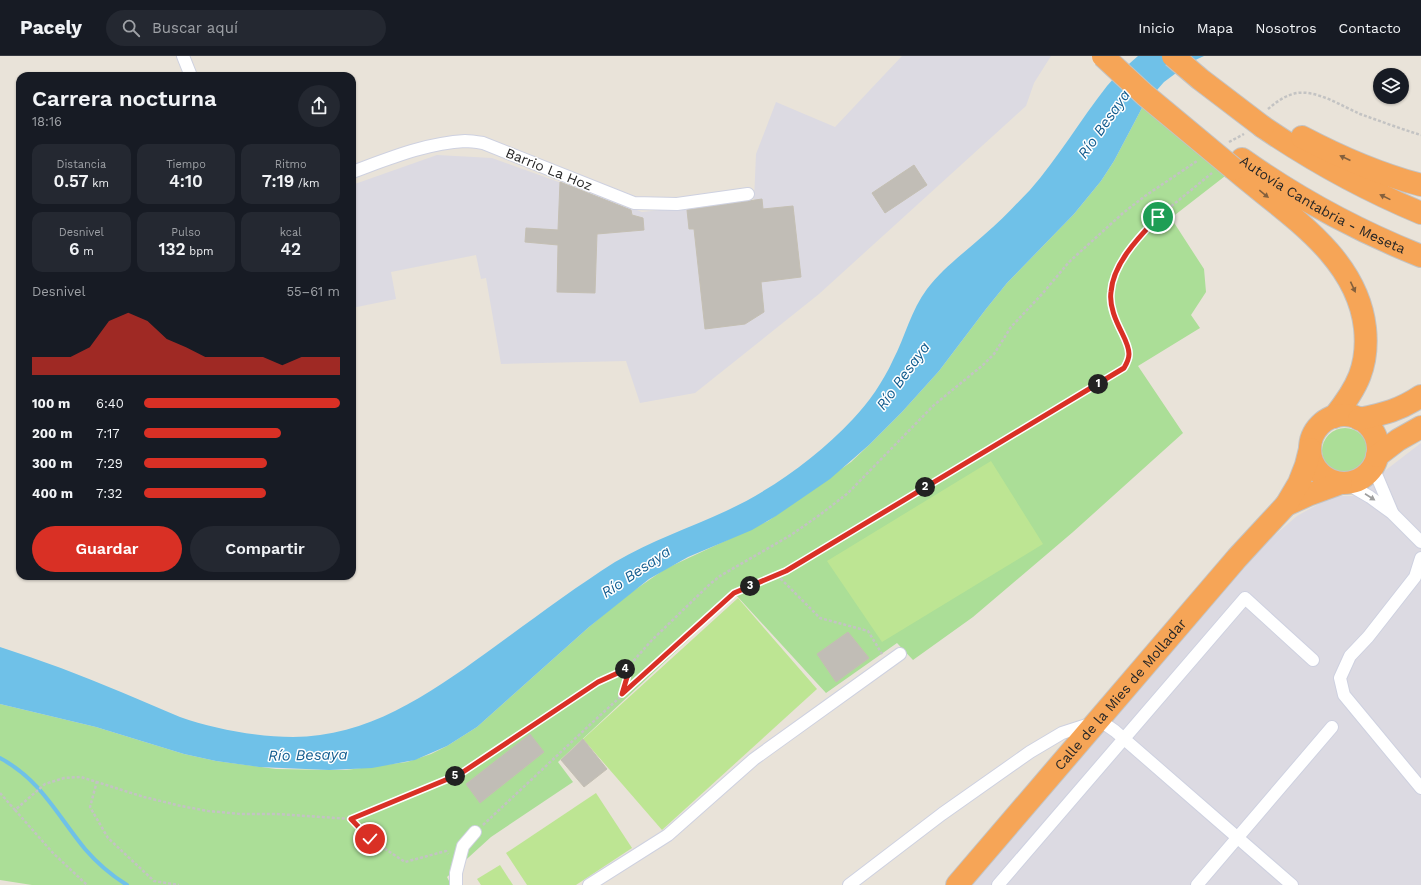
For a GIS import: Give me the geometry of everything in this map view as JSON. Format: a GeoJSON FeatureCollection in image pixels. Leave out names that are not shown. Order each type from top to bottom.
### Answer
{"type":"FeatureCollection","features":[{"type":"Feature","properties":{"kind":"highway"},"geometry":{"type":"LineString","coordinates":[[1103,56],[1145,95],[1300,224],[1326,248],[1342,268],[1356,293],[1364,322],[1364,359],[1354,390],[1334,417],[1322,424],[1317,429],[1311,442],[1310,449],[1313,463],[1322,474],[1334,481],[1343,483],[1361,478],[1376,457],[1395,420],[1414,401]]}},
{"type":"Feature","properties":{"kind":"highway","name":"Autovía Cantabria - Meseta"},"geometry":{"type":"LineString","coordinates":[[1118,56],[1181,112],[1230,166],[1264,174],[1323,209],[1377,237],[1421,256]]}},
{"type":"Feature","properties":{"kind":"highway"},"geometry":{"type":"LineString","coordinates":[[1173,56],[1256,127],[1282,140],[1339,174],[1421,213]]}},
{"type":"Feature","properties":{"kind":"highway"},"geometry":{"type":"LineString","coordinates":[[1190,56],[1224,85],[1256,127],[1298,134],[1352,161],[1389,176],[1421,185]]}},
{"type":"Feature","properties":{"kind":"highway"},"geometry":{"type":"LineString","coordinates":[[1359,419],[1383,414],[1414,401]]}},
{"type":"Feature","properties":{"kind":"highway"},"geometry":{"type":"LineString","coordinates":[[1334,417],[1347,416],[1359,419],[1365,423],[1374,435],[1376,457]]}},
{"type":"Feature","properties":{"kind":"highway"},"geometry":{"type":"LineString","coordinates":[[1376,457],[1398,440],[1421,427]]}},
{"type":"Feature","properties":{"kind":"highway","name":"Calle de la Mies de Molladar"},"geometry":{"type":"LineString","coordinates":[[957,885],[1237,558],[1286,506],[1304,471],[1310,449]]}},
{"type":"Feature","properties":{"kind":"highway","name":"Calle de la Mies de Molladar"},"geometry":{"type":"LineString","coordinates":[[1286,506],[1308,495],[1343,483]]}},
{"type":"Feature","properties":{"kind":"street"},"geometry":{"type":"LineString","coordinates":[[183,56],[189,72]]}},
{"type":"Feature","properties":{"kind":"street","name":"Barrio La Hoz"},"geometry":{"type":"LineString","coordinates":[[356,171],[416,150],[466,141],[483,143],[634,203],[677,204],[748,194]]}},
{"type":"Feature","properties":{"kind":"street"},"geometry":{"type":"LineString","coordinates":[[1376,457],[1392,513]]}},
{"type":"Feature","properties":{"kind":"street"},"geometry":{"type":"LineString","coordinates":[[1343,483],[1370,497],[1392,513],[1421,542]]}},
{"type":"Feature","properties":{"kind":"street"},"geometry":{"type":"LineString","coordinates":[[1421,558],[1415,577],[1368,637],[1350,656],[1340,678],[1344,696],[1421,788]]}},
{"type":"Feature","properties":{"kind":"street"},"geometry":{"type":"LineString","coordinates":[[998,885],[1245,598],[1313,660]]}},
{"type":"Feature","properties":{"kind":"street"},"geometry":{"type":"LineString","coordinates":[[589,885],[668,835],[754,759],[900,654]]}},
{"type":"Feature","properties":{"kind":"street"},"geometry":{"type":"LineString","coordinates":[[849,885],[942,814],[1030,752],[1062,733],[1096,722],[1105,724],[1123,738],[1292,885]]}},
{"type":"Feature","properties":{"kind":"street"},"geometry":{"type":"LineString","coordinates":[[1197,885],[1332,727]]}},
{"type":"Feature","properties":{"kind":"street"},"geometry":{"type":"LineString","coordinates":[[456,885],[456,873],[462,846],[475,832]]}},
{"type":"Feature","properties":{"kind":"path"},"geometry":{"type":"LineString","coordinates":[[1225,145],[1256,127],[1278,101],[1297,93],[1309,93],[1326,98],[1378,121],[1421,135]]}},
{"type":"Feature","properties":{"kind":"path"},"geometry":{"type":"LineString","coordinates":[[15,810],[45,784],[64,778],[81,777],[151,799],[208,811],[351,819],[460,774],[598,682],[628,667],[652,640],[720,576],[791,535],[848,493],[934,405],[983,365],[994,354],[1011,327],[1029,310],[1069,262],[1123,213],[1202,158]]}},
{"type":"Feature","properties":{"kind":"path"},"geometry":{"type":"LineString","coordinates":[[475,832],[622,694],[734,593],[786,571],[1124,368],[1128,362],[1129,353],[1112,308],[1111,292],[1114,278],[1126,255],[1142,234],[1158,217],[1230,166]]}},
{"type":"Feature","properties":{"kind":"path"},"geometry":{"type":"LineString","coordinates":[[777,575],[820,618],[868,631],[887,663]]}},
{"type":"Feature","properties":{"kind":"path"},"geometry":{"type":"LineString","coordinates":[[622,694],[628,674],[628,667]]}},
{"type":"Feature","properties":{"kind":"path"},"geometry":{"type":"LineString","coordinates":[[97,781],[90,807],[108,838],[154,881],[179,885]]}},
{"type":"Feature","properties":{"kind":"path"},"geometry":{"type":"LineString","coordinates":[[0,793],[73,874],[87,885]]}},
{"type":"Feature","properties":{"kind":"path"},"geometry":{"type":"LineString","coordinates":[[351,819],[370,839],[405,862],[446,851],[458,862]]}},
{"type":"Feature","properties":{"kind":"shaded area"},"geometry":{"type":"Polygon","coordinates":[[[902,56],[1051,56],[1034,83],[1026,106],[819,294],[695,393],[640,403],[626,361],[501,364],[486,278],[481,279],[476,255],[391,272],[396,299],[356,307],[356,184],[437,155],[492,158],[642,212],[754,200],[756,154],[776,102],[835,127],[902,56]]]}},
{"type":"Feature","properties":{"kind":"shaded area"},"geometry":{"type":"Polygon","coordinates":[[[1421,443],[1421,885],[969,885],[1090,741],[1260,548],[1297,516],[1333,496],[1352,496],[1421,443]]]}},
{"type":"Feature","properties":{"kind":"green space"},"geometry":{"type":"Polygon","coordinates":[[[1143,106],[1229,173],[1171,218],[1204,269],[1206,292],[1191,315],[1200,328],[1138,366],[1183,433],[1073,532],[973,617],[913,660],[897,643],[826,693],[736,595],[558,762],[573,782],[491,837],[447,877],[451,885],[32,885],[0,880],[0,704],[96,727],[184,754],[216,761],[276,769],[346,770],[407,762],[431,754],[447,746],[477,727],[626,596],[665,569],[768,521],[851,462],[902,412],[939,371],[1007,283],[1074,214],[1101,181],[1114,161],[1143,106]]]}},
{"type":"Feature","properties":{"kind":"green space"},"geometry":{"type":"Polygon","coordinates":[[[1345,428],[1358,432],[1364,438],[1368,451],[1364,464],[1358,470],[1345,474],[1332,470],[1326,464],[1322,451],[1326,438],[1332,432],[1345,428]]]}},
{"type":"Feature","properties":{"kind":"green space"},"geometry":{"type":"Polygon","coordinates":[[[991,461],[1043,544],[882,642],[827,561],[991,461]]]}},
{"type":"Feature","properties":{"kind":"green space"},"geometry":{"type":"Polygon","coordinates":[[[738,598],[817,689],[662,830],[583,739],[738,598]]]}},
{"type":"Feature","properties":{"kind":"green space"},"geometry":{"type":"Polygon","coordinates":[[[596,793],[632,848],[576,885],[527,885],[506,853],[596,793]]]}},
{"type":"Feature","properties":{"kind":"green space"},"geometry":{"type":"Polygon","coordinates":[[[500,865],[513,885],[481,885],[477,879],[500,865]]]}},
{"type":"Feature","properties":{"kind":"water","name":"Río Besaya"},"geometry":{"type":"Polygon","coordinates":[[[1138,56],[1204,56],[1191,62],[1164,82],[1143,106],[1114,161],[1101,181],[1074,214],[1007,283],[939,371],[902,412],[869,445],[830,479],[776,516],[752,530],[688,557],[649,579],[589,627],[477,727],[447,746],[415,760],[372,768],[329,770],[259,767],[216,761],[184,754],[96,727],[0,704],[0,647],[76,674],[180,717],[221,729],[265,736],[293,737],[320,735],[346,730],[396,711],[419,698],[464,669],[566,595],[615,562],[656,541],[726,511],[761,493],[794,471],[825,446],[859,412],[880,384],[889,368],[921,297],[933,281],[996,224],[1030,190],[1107,86],[1138,56]]]}},
{"type":"Feature","properties":{"kind":"building"},"geometry":{"type":"Polygon","coordinates":[[[914,165],[927,185],[885,213],[872,193],[914,165]]]}},
{"type":"Feature","properties":{"kind":"building"},"geometry":{"type":"Polygon","coordinates":[[[560,182],[631,210],[632,215],[643,218],[644,230],[597,234],[595,293],[557,292],[558,245],[525,242],[526,228],[558,230],[560,182]]]}},
{"type":"Feature","properties":{"kind":"building"},"geometry":{"type":"Polygon","coordinates":[[[762,199],[763,209],[793,206],[801,277],[761,282],[764,312],[745,324],[705,329],[694,229],[689,229],[687,210],[762,199]]]}},
{"type":"Feature","properties":{"kind":"building"},"geometry":{"type":"Polygon","coordinates":[[[848,632],[869,658],[836,682],[817,654],[848,632]]]}},
{"type":"Feature","properties":{"kind":"building"},"geometry":{"type":"Polygon","coordinates":[[[530,734],[544,752],[480,803],[466,784],[530,734]]]}},
{"type":"Feature","properties":{"kind":"building"},"geometry":{"type":"Polygon","coordinates":[[[583,739],[607,769],[584,787],[561,760],[583,739]]]}},
{"type":"Feature","properties":{"kind":"waterway"},"geometry":{"type":"LineString","coordinates":[[0,758],[14,767],[38,787],[85,849],[104,868],[127,885]]}},
{"type":"Feature","properties":{"kind":"route"},"geometry":{"type":"LineString","coordinates":[[370,839],[351,819],[460,774],[578,694],[628,667],[627,682],[622,694],[734,593],[786,571],[1124,368],[1128,362],[1129,353],[1112,308],[1111,292],[1114,278],[1126,255],[1142,234],[1158,217]]}}]}
